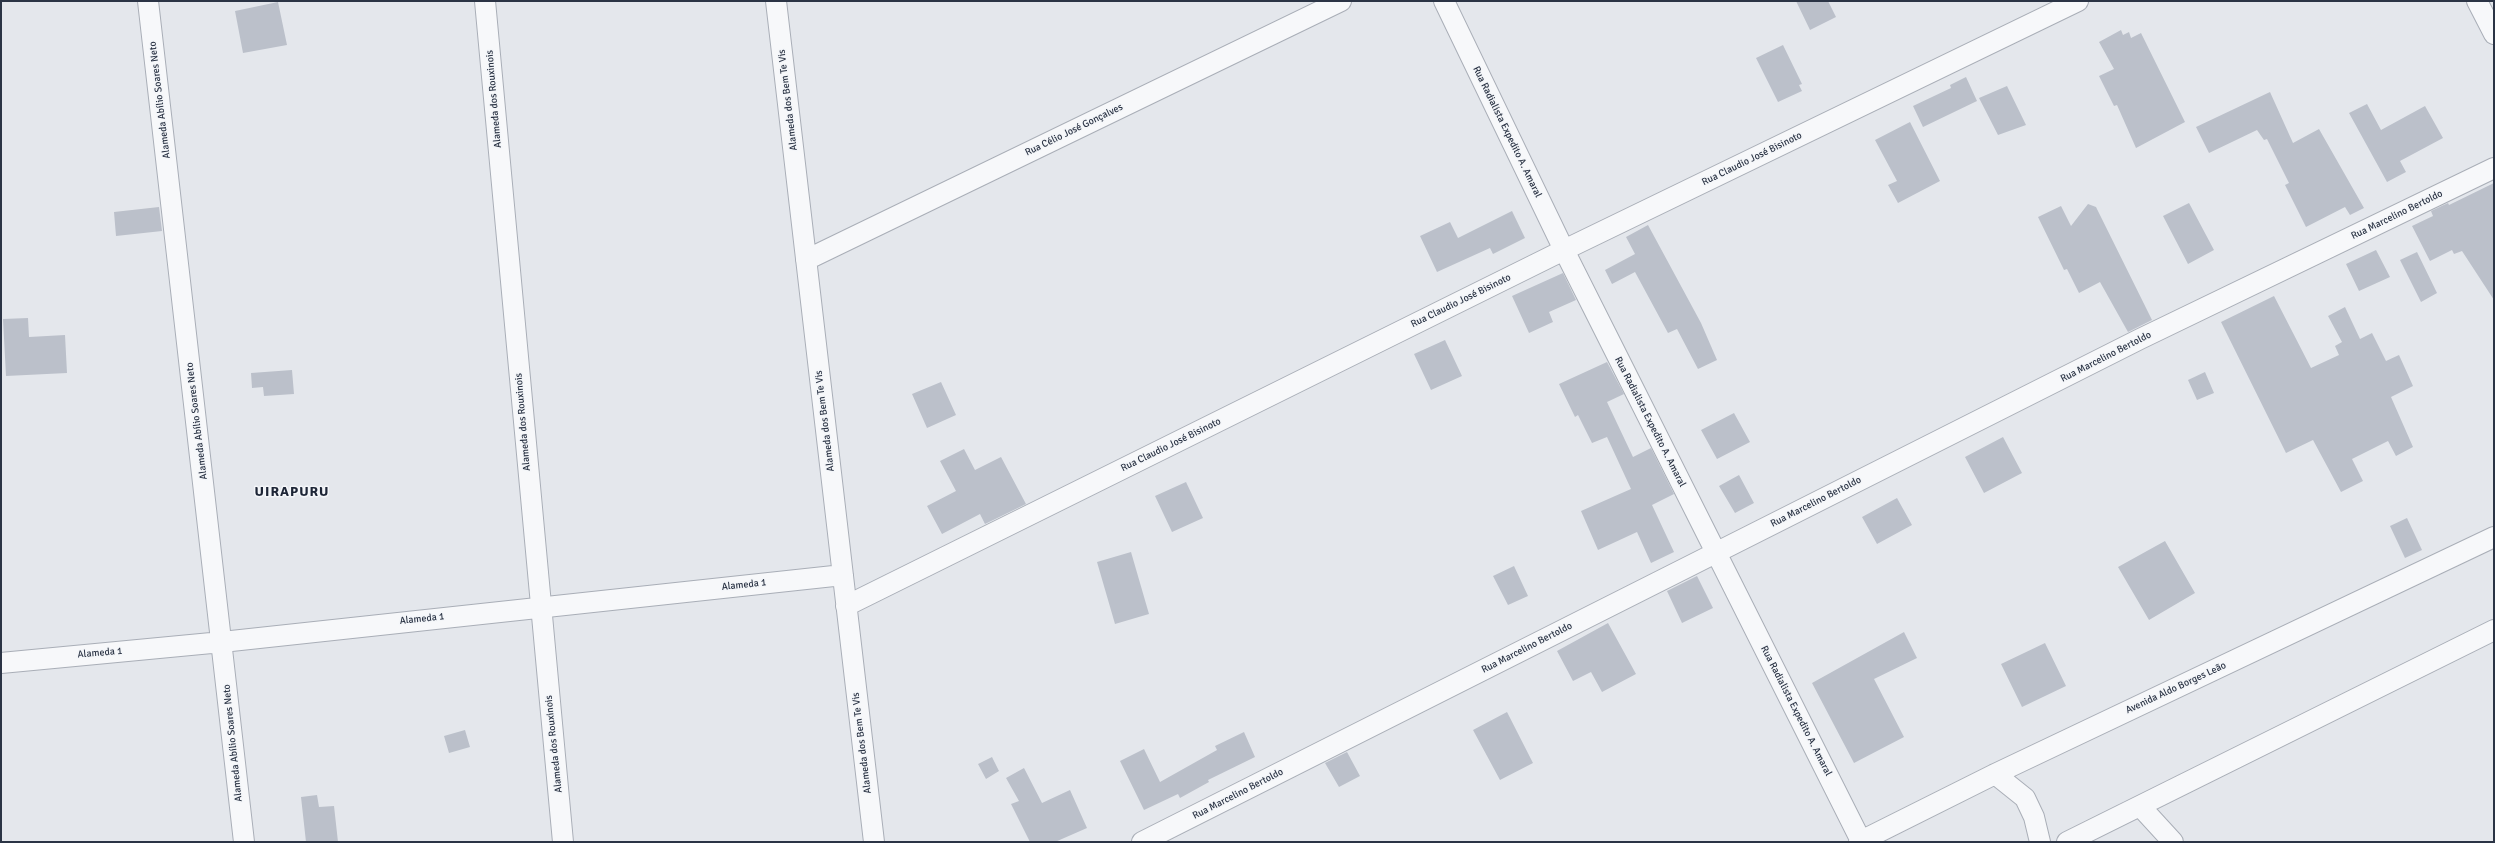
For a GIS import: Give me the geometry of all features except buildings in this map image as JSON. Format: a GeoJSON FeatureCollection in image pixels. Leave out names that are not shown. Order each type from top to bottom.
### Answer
{"type":"FeatureCollection","features":[{"type":"Feature","properties":{"kind":"street","name":"Alameda Abílio Soares Neto"},"geometry":{"type":"LineString","coordinates":[[148,1],[244,842]]}},
{"type":"Feature","properties":{"kind":"street","name":"Alameda dos Rouxinois"},"geometry":{"type":"LineString","coordinates":[[485,1],[563,842]]}},
{"type":"Feature","properties":{"kind":"street","name":"Alameda dos Bem Te Vis"},"geometry":{"type":"LineString","coordinates":[[776,1],[874,842]]}},
{"type":"Feature","properties":{"kind":"street","name":"Rua Célio José Gonçalves"},"geometry":{"type":"LineString","coordinates":[[806,260],[1342,1]]}},
{"type":"Feature","properties":{"kind":"street","name":"Rua Radialista Expedito A. Amaral"},"geometry":{"type":"LineString","coordinates":[[1444,1],[1564,250],[1860,841]]}},
{"type":"Feature","properties":{"kind":"street","name":"Rua Claudio José Bisinoto"},"geometry":{"type":"LineString","coordinates":[[846,606],[1564,250],[2078,1]]}},
{"type":"Feature","properties":{"kind":"street"},"geometry":{"type":"LineString","coordinates":[[2477,1],[2494,34]]}},
{"type":"Feature","properties":{"kind":"street","name":"Rua Marcelino Bertoldo"},"geometry":{"type":"LineString","coordinates":[[1142,842],[2140,339],[2494,168]]}},
{"type":"Feature","properties":{"kind":"street","name":"Avenida Aldo Borges Leão"},"geometry":{"type":"LineString","coordinates":[[1860,841],[1995,774],[2494,537]]}},
{"type":"Feature","properties":{"kind":"street","name":"Alameda 1"},"geometry":{"type":"LineString","coordinates":[[1,663],[222,642],[540,606],[843,575]]}},
{"type":"Feature","properties":{"kind":"street"},"geometry":{"type":"LineString","coordinates":[[2067,842],[2494,630]]}},
{"type":"Feature","properties":{"kind":"street"},"geometry":{"type":"LineString","coordinates":[[1995,774],[2025,798],[2034,817],[2040,842]]}},
{"type":"Feature","properties":{"kind":"street"},"geometry":{"type":"LineString","coordinates":[[2140,806],[2173,842]]}},
{"type":"Feature","properties":{"kind":"district","name":"UIRAPURU"},"geometry":{"type":"Point","coordinates":[292,492]}}]}
